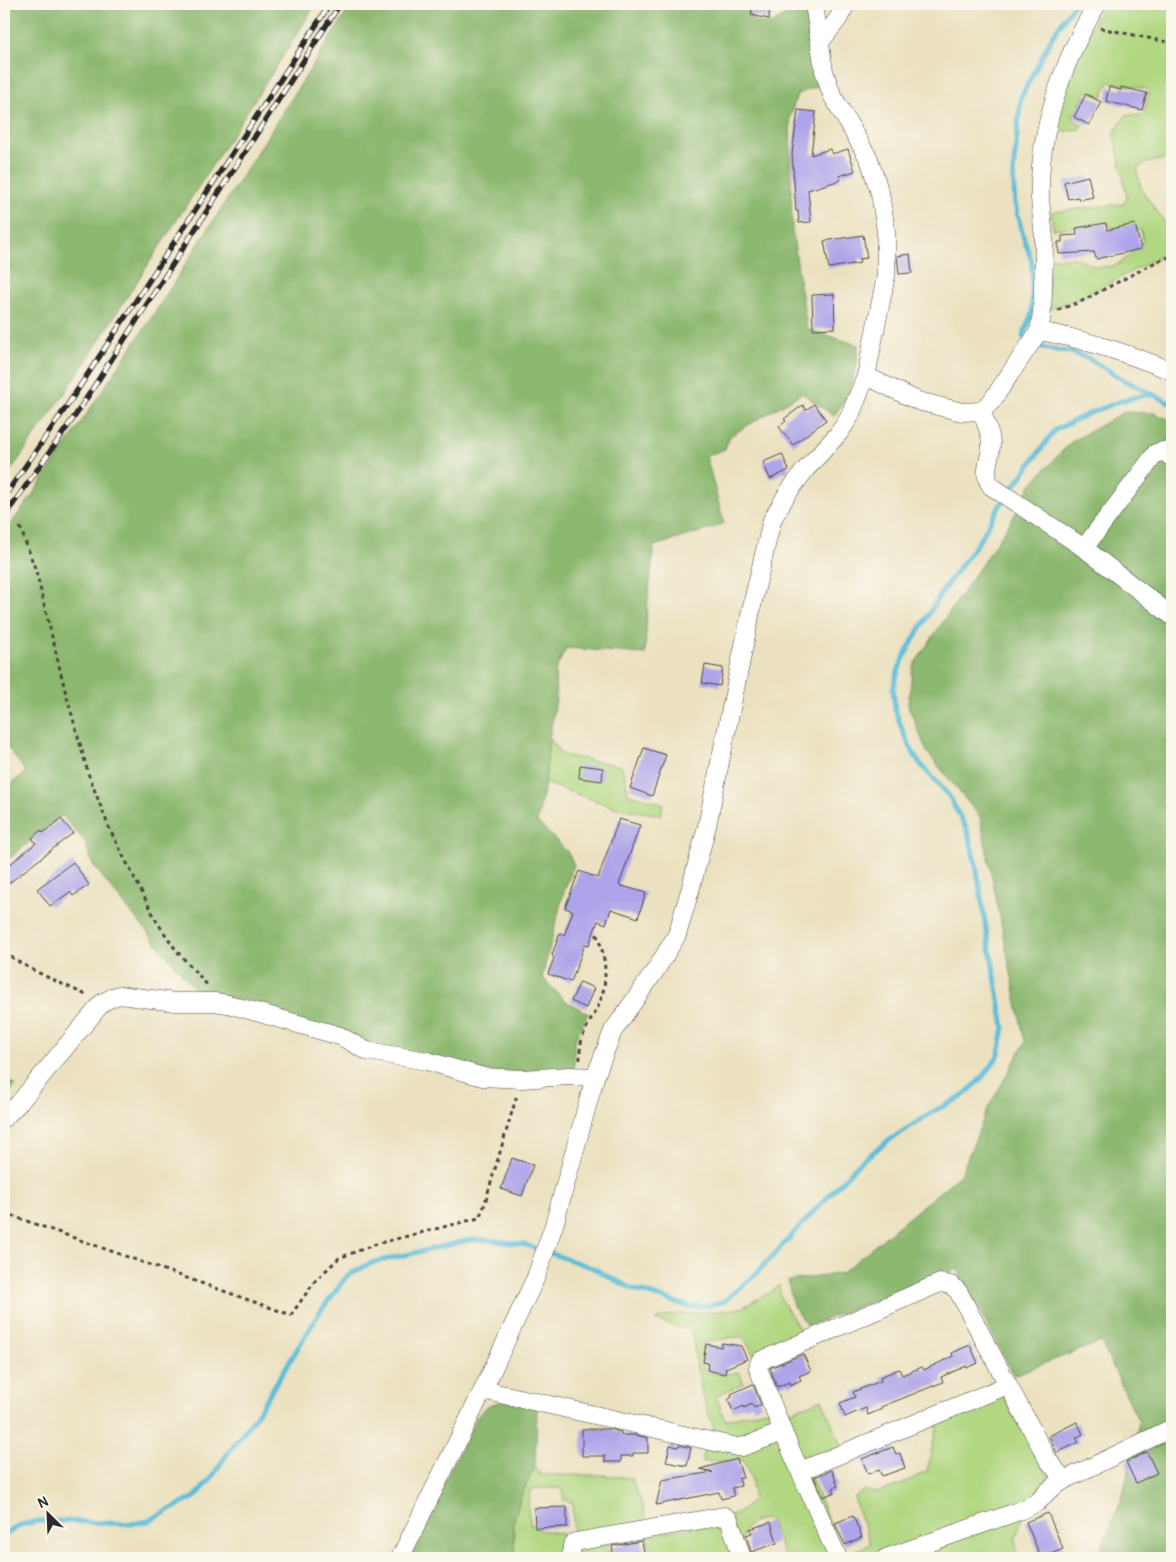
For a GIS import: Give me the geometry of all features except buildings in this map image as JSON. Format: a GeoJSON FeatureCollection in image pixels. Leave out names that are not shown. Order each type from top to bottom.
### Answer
{"type":"FeatureCollection","features":[{"type":"Feature","properties":{"kind":"street"},"geometry":{"type":"LineString","coordinates":[[400,1558],[483,1390],[539,1269],[550,1238],[582,1126],[588,1076],[613,1031],[657,968],[677,935],[707,826],[753,601],[772,520],[787,494],[805,470],[839,433],[849,418],[866,376],[886,276],[886,230],[880,193],[869,160],[832,95],[824,71],[814,4]]}},
{"type":"Feature","properties":{"kind":"street"},"geometry":{"type":"LineString","coordinates":[[820,41],[838,19],[846,4]]}},
{"type":"Feature","properties":{"kind":"street"},"geometry":{"type":"LineString","coordinates":[[866,376],[918,401],[962,412],[981,411],[991,402],[1039,330],[1043,312],[1044,239],[1040,198],[1041,157],[1048,124],[1063,76],[1084,25],[1097,4]]}},
{"type":"Feature","properties":{"kind":"street"},"geometry":{"type":"LineString","coordinates":[[1039,330],[1068,336],[1172,371]]}},
{"type":"Feature","properties":{"kind":"street"},"geometry":{"type":"LineString","coordinates":[[981,411],[991,440],[986,472],[987,480],[991,486],[1084,548],[1172,616]]}},
{"type":"Feature","properties":{"kind":"street"},"geometry":{"type":"LineString","coordinates":[[1084,548],[1156,453],[1163,451],[1172,458]]}},
{"type":"Feature","properties":{"kind":"street"},"geometry":{"type":"LineString","coordinates":[[4,1118],[19,1103],[102,1003],[120,995],[175,1002],[214,1002],[340,1036],[367,1050],[427,1061],[484,1077],[522,1079],[588,1076]]}},
{"type":"Feature","properties":{"kind":"street"},"geometry":{"type":"LineString","coordinates":[[838,1558],[783,1432],[758,1368],[760,1361],[940,1283],[951,1285],[958,1291],[1048,1460],[1064,1480]]}},
{"type":"Feature","properties":{"kind":"street"},"geometry":{"type":"LineString","coordinates":[[800,1471],[1008,1385]]}},
{"type":"Feature","properties":{"kind":"street"},"geometry":{"type":"LineString","coordinates":[[483,1390],[737,1447],[742,1447],[783,1432]]}},
{"type":"Feature","properties":{"kind":"street"},"geometry":{"type":"LineString","coordinates":[[886,1558],[1019,1511],[1038,1502],[1049,1490],[1064,1480],[1172,1428]]}},
{"type":"Feature","properties":{"kind":"street"},"geometry":{"type":"LineString","coordinates":[[571,1558],[572,1546],[575,1542],[724,1516],[729,1519],[742,1558]]}},
{"type":"Feature","properties":{"kind":"path"},"geometry":{"type":"LineString","coordinates":[[1084,25],[1172,43]]}},
{"type":"Feature","properties":{"kind":"path"},"geometry":{"type":"LineString","coordinates":[[1043,312],[1058,310],[1080,302],[1156,262],[1172,256]]}},
{"type":"Feature","properties":{"kind":"path"},"geometry":{"type":"LineString","coordinates":[[20,527],[36,571],[65,690],[90,776],[110,830],[157,922],[176,950],[210,988],[214,1002]]}},
{"type":"Feature","properties":{"kind":"path"},"geometry":{"type":"LineString","coordinates":[[588,1076],[580,1043],[604,991],[606,979],[602,944],[595,931]]}},
{"type":"Feature","properties":{"kind":"path"},"geometry":{"type":"LineString","coordinates":[[4,952],[16,961],[52,980],[102,1003]]}},
{"type":"Feature","properties":{"kind":"path"},"geometry":{"type":"LineString","coordinates":[[4,1213],[291,1315],[315,1281],[339,1258],[376,1244],[479,1218],[522,1079]]}},
{"type":"Feature","properties":{"kind":"green space"},"geometry":{"type":"Polygon","coordinates":[[[4,4],[316,4],[65,393],[4,480],[4,4]]]}},
{"type":"Feature","properties":{"kind":"green space"},"geometry":{"type":"Polygon","coordinates":[[[352,4],[747,4],[754,23],[773,23],[803,4],[808,26],[819,86],[797,94],[790,117],[792,230],[807,329],[858,345],[857,361],[848,395],[834,416],[802,393],[730,436],[725,449],[706,456],[724,523],[654,546],[647,608],[645,654],[566,648],[555,671],[556,700],[549,737],[545,783],[537,822],[567,851],[574,865],[564,891],[542,977],[565,1001],[588,1013],[574,1042],[574,1071],[486,1072],[368,1046],[201,993],[194,988],[110,887],[92,863],[85,842],[62,815],[4,863],[4,790],[26,772],[4,742],[4,534],[152,317],[352,4]]]}},
{"type":"Feature","properties":{"kind":"green space"},"geometry":{"type":"Polygon","coordinates":[[[1103,4],[1136,4],[1172,11],[1172,158],[1149,162],[1137,168],[1141,189],[1172,233],[1172,252],[1085,296],[1047,310],[1050,258],[1076,258],[1097,267],[1115,266],[1143,242],[1141,230],[1112,229],[1109,224],[1053,229],[1051,212],[1123,204],[1127,198],[1114,133],[1126,115],[1143,115],[1149,94],[1147,89],[1109,82],[1102,97],[1086,91],[1072,118],[1083,126],[1081,129],[1061,132],[1053,126],[1076,59],[1103,4]]]}},
{"type":"Feature","properties":{"kind":"green space"},"geometry":{"type":"Polygon","coordinates":[[[1124,412],[1155,413],[1172,421],[1172,1558],[1095,1558],[1122,1499],[1139,1422],[1101,1342],[1014,1375],[957,1269],[808,1326],[793,1306],[788,1281],[842,1273],[961,1174],[988,1108],[1025,1043],[980,817],[927,752],[908,705],[913,666],[1013,518],[1032,483],[1071,442],[1124,412]]]}},
{"type":"Feature","properties":{"kind":"green space"},"geometry":{"type":"Polygon","coordinates":[[[549,737],[562,755],[621,766],[628,794],[663,803],[661,815],[617,808],[545,783],[549,737]]]}},
{"type":"Feature","properties":{"kind":"green space"},"geometry":{"type":"Polygon","coordinates":[[[4,1076],[15,1086],[4,1098],[4,1076]]]}},
{"type":"Feature","properties":{"kind":"green space"},"geometry":{"type":"Polygon","coordinates":[[[779,1285],[781,1299],[803,1335],[754,1356],[743,1336],[704,1342],[702,1359],[705,1372],[725,1374],[739,1372],[744,1383],[716,1396],[725,1420],[769,1410],[786,1409],[792,1411],[822,1399],[843,1451],[806,1466],[843,1556],[871,1544],[854,1497],[864,1490],[876,1493],[902,1484],[927,1471],[938,1423],[1003,1395],[1046,1469],[1048,1480],[1024,1515],[1016,1541],[1018,1558],[785,1558],[770,1520],[761,1520],[754,1521],[745,1530],[737,1558],[651,1558],[647,1536],[708,1524],[743,1510],[753,1499],[752,1480],[743,1460],[702,1462],[704,1447],[718,1435],[703,1397],[692,1331],[655,1320],[670,1315],[741,1308],[774,1290],[779,1285]]]}},
{"type":"Feature","properties":{"kind":"green space"},"geometry":{"type":"Polygon","coordinates":[[[502,1401],[537,1408],[535,1466],[519,1501],[513,1524],[515,1553],[520,1558],[406,1558],[478,1415],[489,1405],[502,1401]]]}},
{"type":"Feature","properties":{"kind":"green space"},"geometry":{"type":"Polygon","coordinates":[[[535,1466],[540,1475],[601,1475],[631,1478],[643,1506],[646,1520],[574,1537],[572,1502],[564,1500],[562,1488],[537,1488],[530,1490],[528,1510],[531,1525],[540,1530],[564,1534],[563,1558],[520,1558],[515,1553],[513,1524],[519,1501],[535,1466]]]}},
{"type":"Feature","properties":{"kind":"green space"},"geometry":{"type":"Polygon","coordinates":[[[608,1544],[610,1558],[576,1558],[576,1554],[582,1549],[608,1544]]]}},
{"type":"Feature","properties":{"kind":"waterway"},"geometry":{"type":"LineString","coordinates":[[1074,4],[1052,37],[1021,97],[1013,173],[1015,204],[1032,262],[1032,313],[1023,336],[1032,344],[1087,358],[1152,394]]}},
{"type":"Feature","properties":{"kind":"waterway"},"geometry":{"type":"LineString","coordinates":[[4,1535],[21,1525],[37,1521],[131,1524],[148,1521],[195,1497],[210,1480],[257,1414],[320,1312],[347,1276],[371,1263],[470,1240],[490,1240],[526,1245],[593,1268],[630,1288],[690,1307],[709,1306],[724,1301],[753,1277],[860,1162],[888,1141],[936,1110],[960,1098],[974,1086],[988,1071],[999,1054],[1004,1027],[977,870],[968,832],[949,796],[917,760],[904,734],[895,710],[893,688],[908,649],[943,590],[979,541],[999,507],[1055,430],[1121,401],[1144,395],[1154,395],[1172,404]]}},
{"type":"Feature","properties":{"kind":"railway"},"geometry":{"type":"LineString","coordinates":[[4,497],[67,406],[330,4]]}},
{"type":"Feature","properties":{"kind":"railway"},"geometry":{"type":"LineString","coordinates":[[4,517],[77,413],[340,4]]}}]}
